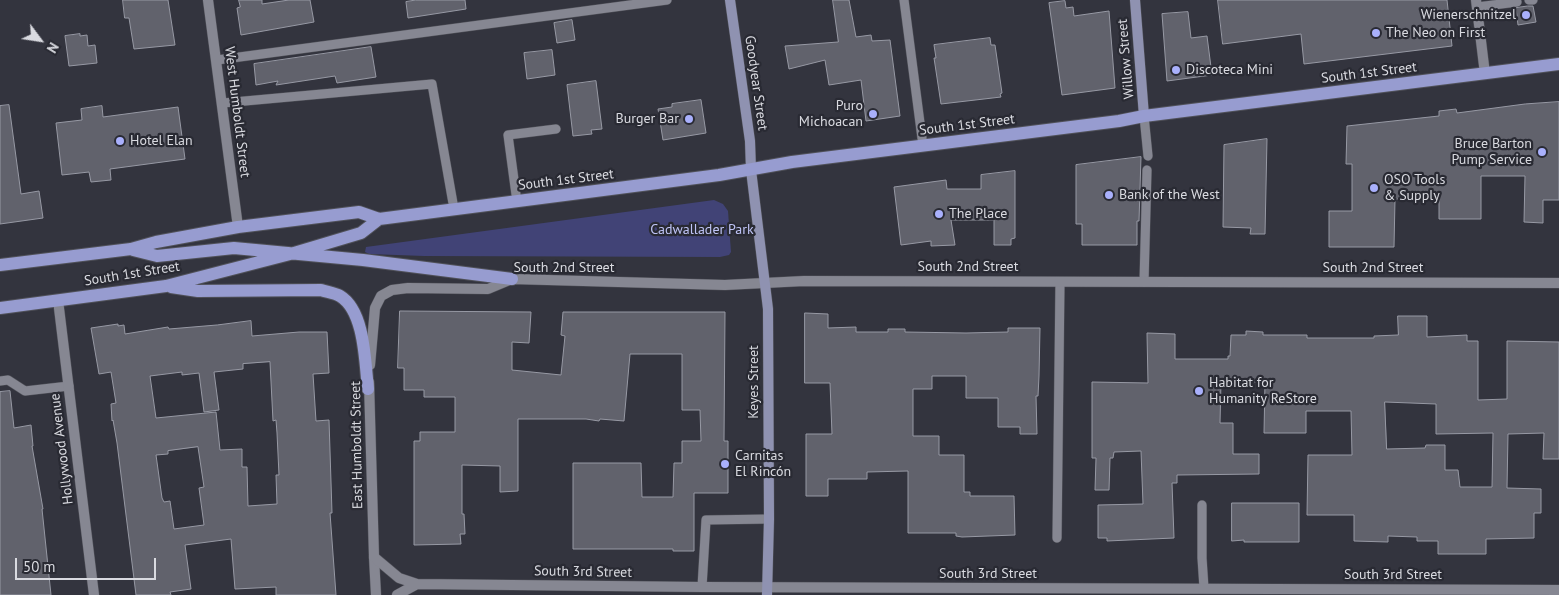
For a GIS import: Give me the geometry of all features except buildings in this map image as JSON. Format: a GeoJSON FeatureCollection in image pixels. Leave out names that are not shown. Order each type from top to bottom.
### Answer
{"type":"FeatureCollection","features":[{"type":"Feature","properties":{"kind":"main road","name":"Goodyear Street"},"geometry":{"type":"LineString","coordinates":[[730,0],[750,141],[751,170]]}},
{"type":"Feature","properties":{"kind":"main road","name":"Willow Street"},"geometry":{"type":"LineString","coordinates":[[1135,0],[1144,116]]}},
{"type":"Feature","properties":{"kind":"main road","name":"South 1st Street"},"geometry":{"type":"LineString","coordinates":[[0,265],[130,249],[156,242],[238,227],[359,212],[379,219],[517,202],[719,175],[792,162],[1559,64]]}},
{"type":"Feature","properties":{"kind":"main road","name":"Keyes Street"},"geometry":{"type":"LineString","coordinates":[[751,170],[768,309],[769,519],[767,591]]}},
{"type":"Feature","properties":{"kind":"main road","name":"South 1st Street"},"geometry":{"type":"LineString","coordinates":[[0,308],[166,286],[294,253],[361,233],[379,219]]}},
{"type":"Feature","properties":{"kind":"main road"},"geometry":{"type":"LineString","coordinates":[[130,249],[157,256],[234,248],[294,253],[512,279]]}},
{"type":"Feature","properties":{"kind":"main road"},"geometry":{"type":"LineString","coordinates":[[166,286],[198,291],[321,290],[340,296],[353,310],[360,327],[368,389]]}},
{"type":"Feature","properties":{"kind":"street","name":"West Humboldt Street"},"geometry":{"type":"LineString","coordinates":[[208,0],[238,227]]}},
{"type":"Feature","properties":{"kind":"street"},"geometry":{"type":"LineString","coordinates":[[1477,4],[1485,74]]}},
{"type":"Feature","properties":{"kind":"street","name":"South 2nd Street"},"geometry":{"type":"LineString","coordinates":[[381,296],[392,290],[408,288],[488,289],[512,279],[725,286],[804,281],[1559,282]]}},
{"type":"Feature","properties":{"kind":"street","name":"East Humboldt Street"},"geometry":{"type":"LineString","coordinates":[[376,595],[368,389],[373,320],[375,308],[381,296]]}},
{"type":"Feature","properties":{"kind":"street","name":"Hollywood Avenue"},"geometry":{"type":"LineString","coordinates":[[58,300],[94,595]]}},
{"type":"Feature","properties":{"kind":"street"},"geometry":{"type":"LineString","coordinates":[[374,557],[399,578],[417,584]]}},
{"type":"Feature","properties":{"kind":"street"},"geometry":{"type":"LineString","coordinates":[[397,595],[417,584]]}},
{"type":"Feature","properties":{"kind":"street","name":"South 3rd Street"},"geometry":{"type":"LineString","coordinates":[[417,584],[702,587],[767,591],[1204,588],[1339,592],[1559,590]]}},
{"type":"Feature","properties":{"kind":"lane"},"geometry":{"type":"LineString","coordinates":[[217,60],[667,0]]}},
{"type":"Feature","properties":{"kind":"lane"},"geometry":{"type":"LineString","coordinates":[[904,0],[922,146]]}},
{"type":"Feature","properties":{"kind":"lane"},"geometry":{"type":"LineString","coordinates":[[1477,4],[1517,2]]}},
{"type":"Feature","properties":{"kind":"lane"},"geometry":{"type":"LineString","coordinates":[[222,103],[432,84],[454,209]]}},
{"type":"Feature","properties":{"kind":"lane"},"geometry":{"type":"LineString","coordinates":[[1144,116],[1148,156]]}},
{"type":"Feature","properties":{"kind":"lane"},"geometry":{"type":"LineString","coordinates":[[517,202],[508,135],[556,129]]}},
{"type":"Feature","properties":{"kind":"lane"},"geometry":{"type":"LineString","coordinates":[[1144,282],[1148,170]]}},
{"type":"Feature","properties":{"kind":"lane"},"geometry":{"type":"LineString","coordinates":[[1057,538],[1060,282]]}},
{"type":"Feature","properties":{"kind":"lane"},"geometry":{"type":"LineString","coordinates":[[0,381],[8,380],[25,391],[69,386]]}},
{"type":"Feature","properties":{"kind":"lane"},"geometry":{"type":"LineString","coordinates":[[1202,505],[1204,588]]}},
{"type":"Feature","properties":{"kind":"lane"},"geometry":{"type":"LineString","coordinates":[[702,587],[706,520],[769,519]]}},
{"type":"Feature","properties":{"kind":"green space","name":"Cadwallader Park"},"geometry":{"type":"Polygon","coordinates":[[[714,200],[723,204],[728,211],[731,252],[729,255],[720,257],[424,256],[369,254],[365,252],[366,247],[714,200]]]}},
{"type":"Feature","properties":{"kind":"place","name":"Wienerschnitzel"},"geometry":{"type":"Point","coordinates":[1526,15]}},
{"type":"Feature","properties":{"kind":"place","name":"The Neo on First"},"geometry":{"type":"Point","coordinates":[1376,33]}},
{"type":"Feature","properties":{"kind":"place","name":"Discoteca Mini"},"geometry":{"type":"Point","coordinates":[1176,70]}},
{"type":"Feature","properties":{"kind":"place","name":"Puro Michoacan"},"geometry":{"type":"Point","coordinates":[873,114]}},
{"type":"Feature","properties":{"kind":"place","name":"Burger Bar"},"geometry":{"type":"Point","coordinates":[689,119]}},
{"type":"Feature","properties":{"kind":"place","name":"Hotel Elan"},"geometry":{"type":"Point","coordinates":[120,141]}},
{"type":"Feature","properties":{"kind":"place","name":"Bruce Barton Pump Service"},"geometry":{"type":"Point","coordinates":[1542,152]}},
{"type":"Feature","properties":{"kind":"place","name":"OSO Tools & Supply"},"geometry":{"type":"Point","coordinates":[1374,188]}},
{"type":"Feature","properties":{"kind":"place","name":"Bank of the West"},"geometry":{"type":"Point","coordinates":[1109,195]}},
{"type":"Feature","properties":{"kind":"place","name":"The Place"},"geometry":{"type":"Point","coordinates":[939,214]}},
{"type":"Feature","properties":{"kind":"place","name":"Habitat for Humanity ReStore"},"geometry":{"type":"Point","coordinates":[1199,391]}},
{"type":"Feature","properties":{"kind":"place","name":"Carnitas El Rincón"},"geometry":{"type":"Point","coordinates":[725,464]}}]}
